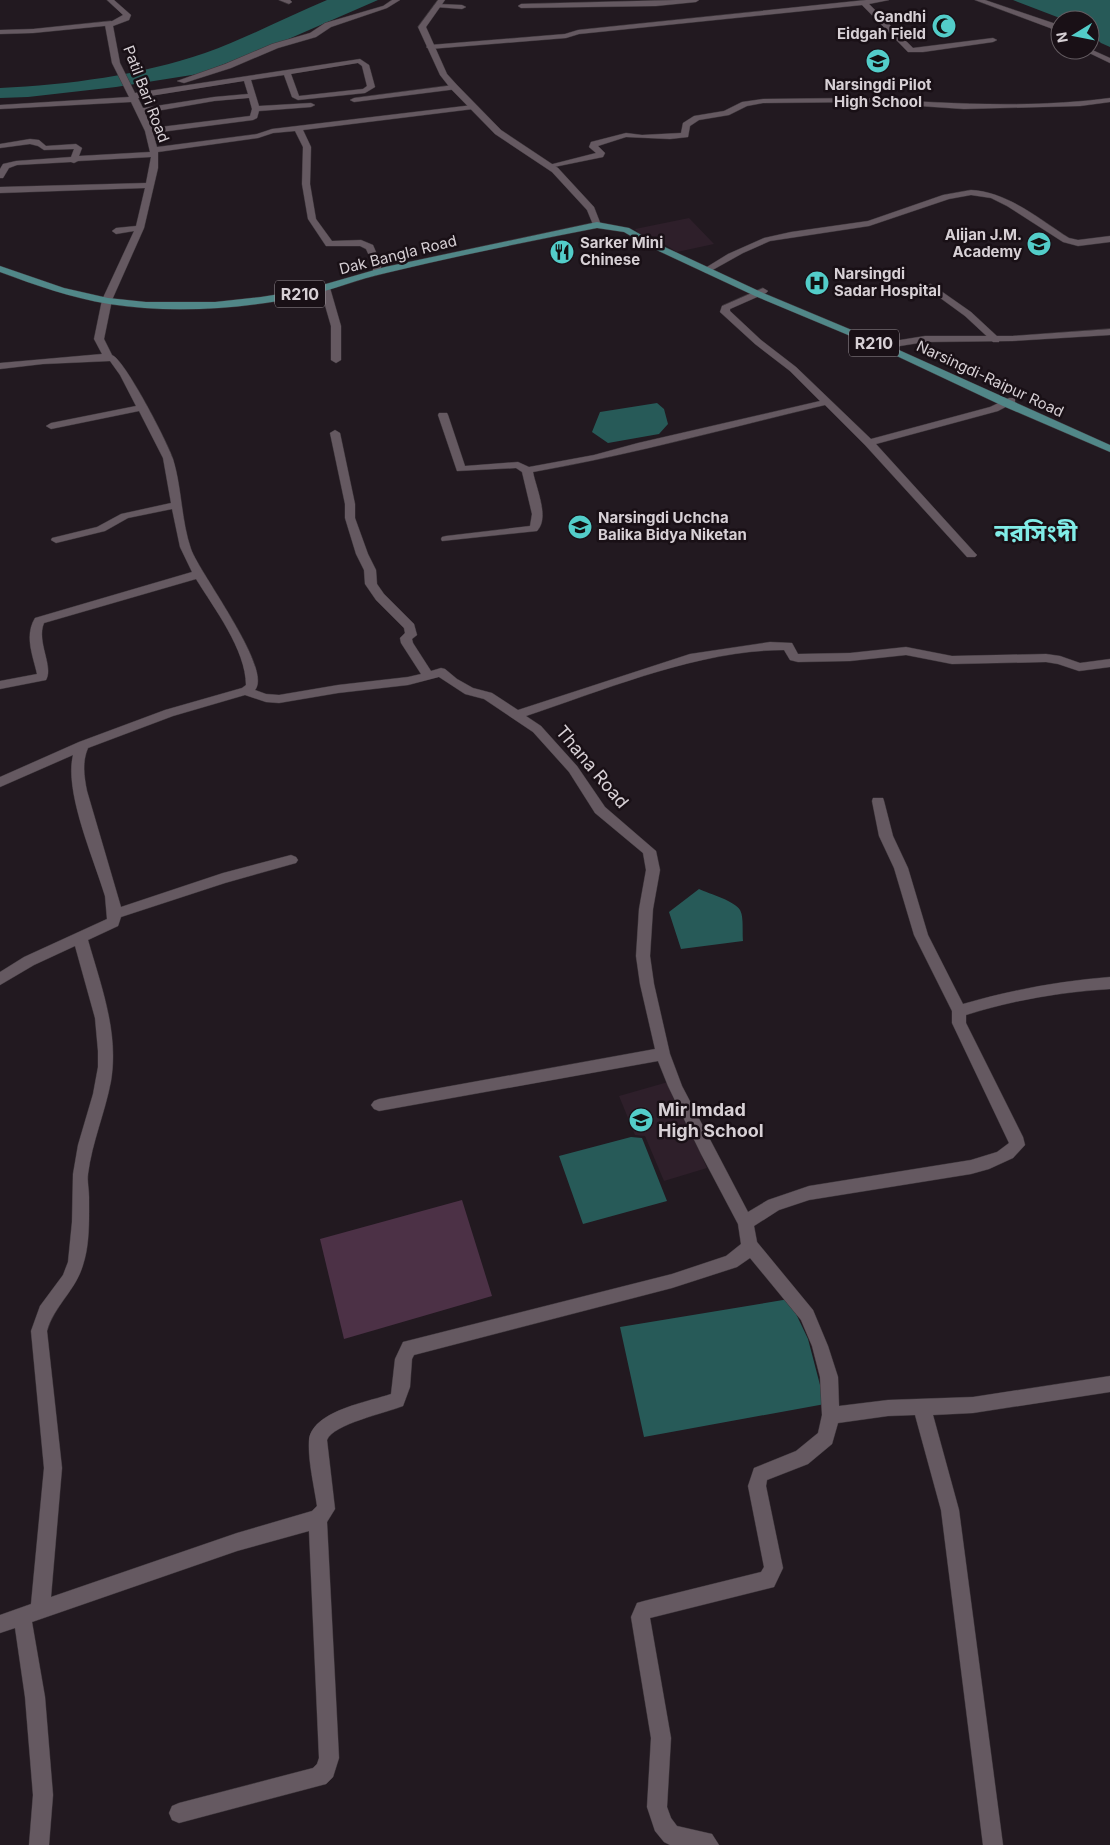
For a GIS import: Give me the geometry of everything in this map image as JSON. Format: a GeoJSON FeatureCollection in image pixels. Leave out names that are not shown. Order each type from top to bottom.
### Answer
{"type":"FeatureCollection","features":[{"type":"Feature","properties":{"kind":"main road","name":"Dak Bangla Road"},"geometry":{"type":"LineString","coordinates":[[0,269],[58,288],[106,300],[124,303],[186,305],[278,297],[325,288],[377,272],[596,225]]}},
{"type":"Feature","properties":{"kind":"main road","name":"Narsingdi-Raipur Road"},"geometry":{"type":"LineString","coordinates":[[596,225],[613,226],[639,236],[645,241],[890,347],[1110,449]]}},
{"type":"Feature","properties":{"kind":"main road","name":"Narsingdi-Raipur Road"},"geometry":{"type":"LineString","coordinates":[[1010,402],[1110,443]]}},
{"type":"Feature","properties":{"kind":"street"},"geometry":{"type":"LineString","coordinates":[[111,1],[125,0]]}},
{"type":"Feature","properties":{"kind":"street"},"geometry":{"type":"LineString","coordinates":[[133,95],[213,72],[275,46],[313,35],[328,24],[385,7],[397,0]]}},
{"type":"Feature","properties":{"kind":"street"},"geometry":{"type":"LineString","coordinates":[[521,6],[656,4],[696,0]]}},
{"type":"Feature","properties":{"kind":"street"},"geometry":{"type":"LineString","coordinates":[[430,47],[566,36],[578,32],[849,2],[864,3],[886,0]]}},
{"type":"Feature","properties":{"kind":"street"},"geometry":{"type":"LineString","coordinates":[[978,0],[1050,25]]}},
{"type":"Feature","properties":{"kind":"street"},"geometry":{"type":"LineString","coordinates":[[0,32],[33,31],[111,23],[123,20],[127,15],[111,1]]}},
{"type":"Feature","properties":{"kind":"street"},"geometry":{"type":"LineString","coordinates":[[462,7],[440,3],[422,24],[430,47],[444,75],[498,132],[560,174],[591,209],[596,225]]}},
{"type":"Feature","properties":{"kind":"street"},"geometry":{"type":"LineString","coordinates":[[864,3],[910,50],[923,50],[993,40]]}},
{"type":"Feature","properties":{"kind":"street","name":"Patil Bari Road"},"geometry":{"type":"LineString","coordinates":[[111,23],[109,29],[116,63],[149,131],[154,152],[150,185],[140,228],[106,300],[98,334],[100,344],[108,357],[113,359],[122,370],[168,458],[175,491],[175,505],[185,547],[236,635],[252,672],[252,686],[246,691]]}},
{"type":"Feature","properties":{"kind":"street"},"geometry":{"type":"LineString","coordinates":[[0,107],[133,95],[360,61],[365,65],[371,87],[365,91],[298,98],[287,73]]}},
{"type":"Feature","properties":{"kind":"street"},"geometry":{"type":"LineString","coordinates":[[149,131],[254,117],[256,109],[246,79]]}},
{"type":"Feature","properties":{"kind":"street"},"geometry":{"type":"LineString","coordinates":[[256,109],[316,105],[454,87]]}},
{"type":"Feature","properties":{"kind":"street"},"geometry":{"type":"LineString","coordinates":[[140,111],[251,96]]}},
{"type":"Feature","properties":{"kind":"street"},"geometry":{"type":"LineString","coordinates":[[549,166],[600,155],[601,153],[593,146],[594,144],[626,135],[642,137],[685,135],[686,125],[692,120],[726,113],[746,104],[763,101],[860,100],[964,107],[1080,104],[1110,100]]}},
{"type":"Feature","properties":{"kind":"street"},"geometry":{"type":"LineString","coordinates":[[0,176],[6,166],[16,163],[74,160],[154,152],[258,136],[272,131],[473,107]]}},
{"type":"Feature","properties":{"kind":"street"},"geometry":{"type":"LineString","coordinates":[[296,128],[299,130],[302,140],[307,147],[306,184],[312,219],[329,244],[361,243],[370,247],[377,264],[377,272]]}},
{"type":"Feature","properties":{"kind":"street"},"geometry":{"type":"LineString","coordinates":[[0,146],[32,141],[42,144],[44,148],[76,146],[78,148],[74,160]]}},
{"type":"Feature","properties":{"kind":"street"},"geometry":{"type":"LineString","coordinates":[[0,190],[150,185]]}},
{"type":"Feature","properties":{"kind":"street"},"geometry":{"type":"LineString","coordinates":[[709,268],[762,241],[776,237],[870,222],[966,192],[986,193],[994,196],[1072,242],[1092,242],[1110,239]]}},
{"type":"Feature","properties":{"kind":"street"},"geometry":{"type":"LineString","coordinates":[[116,231],[140,228]]}},
{"type":"Feature","properties":{"kind":"street"},"geometry":{"type":"LineString","coordinates":[[931,287],[968,314],[996,340]]}},
{"type":"Feature","properties":{"kind":"street"},"geometry":{"type":"LineString","coordinates":[[325,288],[336,326],[336,360]]}},
{"type":"Feature","properties":{"kind":"street"},"geometry":{"type":"LineString","coordinates":[[761,292],[725,308],[725,312],[758,342],[793,369],[869,443],[971,555]]}},
{"type":"Feature","properties":{"kind":"street"},"geometry":{"type":"LineString","coordinates":[[890,347],[903,342],[924,340],[996,340],[1110,332]]}},
{"type":"Feature","properties":{"kind":"street"},"geometry":{"type":"LineString","coordinates":[[0,366],[43,360],[108,357]]}},
{"type":"Feature","properties":{"kind":"street"},"geometry":{"type":"LineString","coordinates":[[443,415],[461,468],[518,465],[528,470],[595,458],[638,446],[827,402]]}},
{"type":"Feature","properties":{"kind":"street"},"geometry":{"type":"LineString","coordinates":[[869,443],[1010,402]]}},
{"type":"Feature","properties":{"kind":"street"},"geometry":{"type":"LineString","coordinates":[[50,426],[141,408]]}},
{"type":"Feature","properties":{"kind":"street"},"geometry":{"type":"LineString","coordinates":[[335,433],[350,504],[350,518],[362,554],[370,570],[371,584],[410,627],[411,635],[406,638],[407,643],[427,674]]}},
{"type":"Feature","properties":{"kind":"street"},"geometry":{"type":"LineString","coordinates":[[446,539],[533,529],[536,526],[537,514],[528,470]]}},
{"type":"Feature","properties":{"kind":"street"},"geometry":{"type":"LineString","coordinates":[[56,540],[101,529],[125,516],[175,505]]}},
{"type":"Feature","properties":{"kind":"street"},"geometry":{"type":"LineString","coordinates":[[0,685],[42,677],[35,634],[39,621],[199,574]]}},
{"type":"Feature","properties":{"kind":"street"},"geometry":{"type":"LineString","coordinates":[[516,715],[690,658],[770,646],[788,646],[794,657],[798,658],[850,657],[906,651],[952,660],[1046,658],[1060,660],[1079,667],[1110,663]]}},
{"type":"Feature","properties":{"kind":"street","name":"Thana Road"},"geometry":{"type":"LineString","coordinates":[[246,691],[271,700],[408,680],[441,672],[469,691],[488,696],[536,729],[567,762],[600,810],[649,851],[653,870],[646,908],[643,956],[649,994],[663,1054],[675,1086],[746,1223]]}},
{"type":"Feature","properties":{"kind":"street"},"geometry":{"type":"LineString","coordinates":[[0,782],[82,745],[169,712],[246,691]]}},
{"type":"Feature","properties":{"kind":"street"},"geometry":{"type":"LineString","coordinates":[[0,979],[29,961],[113,922],[115,914],[79,788],[76,757],[77,751],[82,745]]}},
{"type":"Feature","properties":{"kind":"street"},"geometry":{"type":"LineString","coordinates":[[709,1845],[705,1841],[671,1835],[662,1824],[658,1807],[661,1738],[640,1617],[644,1610],[767,1580],[774,1568],[758,1480],[760,1474],[802,1458],[826,1438],[832,1415],[828,1378],[820,1346],[806,1315],[749,1245],[746,1223],[763,1210],[810,1194],[971,1167],[1014,1150],[1017,1145],[1015,1137],[959,1023],[959,1011],[921,935],[900,868],[886,836],[878,801]]}},
{"type":"Feature","properties":{"kind":"street"},"geometry":{"type":"LineString","coordinates":[[115,914],[224,878],[291,860]]}},
{"type":"Feature","properties":{"kind":"street"},"geometry":{"type":"LineString","coordinates":[[39,1845],[43,1795],[35,1697],[31,1613],[53,1468],[39,1331],[44,1313],[71,1277],[76,1262],[81,1198],[80,1175],[83,1152],[105,1068],[106,1037],[97,996],[80,938]]}},
{"type":"Feature","properties":{"kind":"street"},"geometry":{"type":"LineString","coordinates":[[959,1011],[1002,998],[1080,985],[1110,983]]}},
{"type":"Feature","properties":{"kind":"street"},"geometry":{"type":"LineString","coordinates":[[379,1105],[663,1054]]}},
{"type":"Feature","properties":{"kind":"street"},"geometry":{"type":"LineString","coordinates":[[179,1814],[319,1776],[326,1770],[329,1758],[318,1520],[326,1509],[318,1440],[321,1431],[332,1422],[397,1400],[400,1392],[405,1354],[409,1348],[672,1281],[731,1262],[744,1253],[749,1245]]}},
{"type":"Feature","properties":{"kind":"street"},"geometry":{"type":"LineString","coordinates":[[832,1415],[888,1408],[973,1405],[1110,1384]]}},
{"type":"Feature","properties":{"kind":"street"},"geometry":{"type":"LineString","coordinates":[[922,1408],[950,1510],[993,1845]]}},
{"type":"Feature","properties":{"kind":"street"},"geometry":{"type":"LineString","coordinates":[[0,1624],[237,1542],[318,1520]]}},
{"type":"Feature","properties":{"kind":"shaded area"},"geometry":{"type":"Polygon","coordinates":[[[327,0],[378,0],[277,44],[198,74],[116,87],[28,97],[0,98],[0,88],[104,78],[180,61],[236,41],[327,0]]]}},
{"type":"Feature","properties":{"kind":"shaded area"},"geometry":{"type":"Polygon","coordinates":[[[1013,0],[1110,0],[1110,47],[1100,42],[1100,10],[1050,10],[1050,14],[1013,0]]]}},
{"type":"Feature","properties":{"kind":"shaded area"},"geometry":{"type":"Polygon","coordinates":[[[689,218],[714,244],[677,252],[651,236],[643,238],[635,229],[689,218]]]}},
{"type":"Feature","properties":{"kind":"shaded area"},"geometry":{"type":"Polygon","coordinates":[[[657,403],[664,409],[668,424],[659,434],[608,443],[592,432],[600,412],[657,403]]]}},
{"type":"Feature","properties":{"kind":"shaded area"},"geometry":{"type":"Polygon","coordinates":[[[699,889],[728,901],[740,910],[743,941],[681,949],[669,912],[699,889]]]}},
{"type":"Feature","properties":{"kind":"shaded area"},"geometry":{"type":"Polygon","coordinates":[[[668,1082],[707,1168],[664,1181],[645,1136],[635,1135],[619,1096],[668,1082]]]}},
{"type":"Feature","properties":{"kind":"shaded area"},"geometry":{"type":"Polygon","coordinates":[[[631,1137],[642,1138],[667,1201],[583,1224],[559,1156],[631,1137]]]}},
{"type":"Feature","properties":{"kind":"shaded area"},"geometry":{"type":"Polygon","coordinates":[[[462,1200],[492,1296],[344,1339],[320,1239],[462,1200]]]}},
{"type":"Feature","properties":{"kind":"shaded area"},"geometry":{"type":"Polygon","coordinates":[[[789,1299],[808,1339],[825,1404],[644,1437],[620,1327],[789,1299]]]}},
{"type":"Feature","properties":{"kind":"place","name":"Gandhi Eidgah Field"},"geometry":{"type":"Point","coordinates":[944,26]}},
{"type":"Feature","properties":{"kind":"place","name":"Narsingdi Pilot High School"},"geometry":{"type":"Point","coordinates":[878,61]}},
{"type":"Feature","properties":{"kind":"place","name":"Alijan J.M. Academy"},"geometry":{"type":"Point","coordinates":[1039,244]}},
{"type":"Feature","properties":{"kind":"place","name":"Sarker Mini Chinese"},"geometry":{"type":"Point","coordinates":[562,252]}},
{"type":"Feature","properties":{"kind":"place","name":"Narsingdi Sadar Hospital"},"geometry":{"type":"Point","coordinates":[817,283]}},
{"type":"Feature","properties":{"kind":"place","name":"Narsingdi Uchcha Balika Bidya Niketan"},"geometry":{"type":"Point","coordinates":[580,527]}},
{"type":"Feature","properties":{"kind":"place","name":"Mir Imdad High School"},"geometry":{"type":"Point","coordinates":[641,1120]}},
{"type":"Feature","properties":{"kind":"district","name":"নরসিংদী"},"geometry":{"type":"Point","coordinates":[1036,533]}}]}
